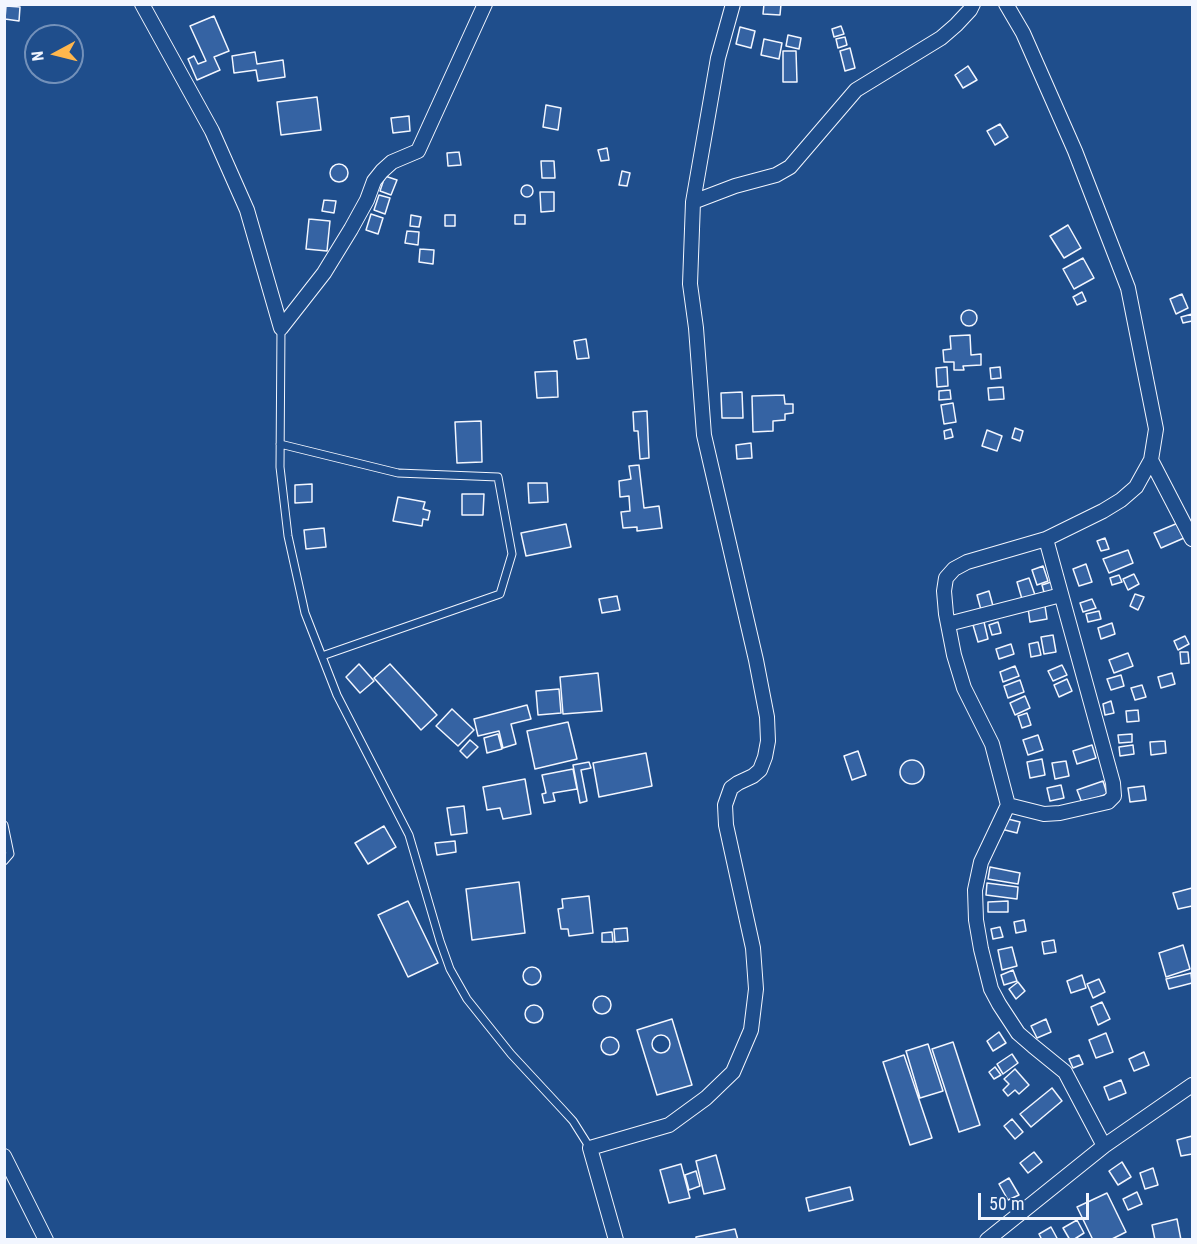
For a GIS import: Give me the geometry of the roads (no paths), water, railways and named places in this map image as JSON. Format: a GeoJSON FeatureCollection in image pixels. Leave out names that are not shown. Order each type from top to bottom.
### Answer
{"type":"FeatureCollection","features":[{"type":"Feature","properties":{"kind":"street"},"geometry":{"type":"LineString","coordinates":[[141,4],[212,131],[247,210],[281,328]]}},
{"type":"Feature","properties":{"kind":"street"},"geometry":{"type":"LineString","coordinates":[[281,328],[324,273],[368,200],[374,182],[382,171],[392,162],[418,151],[485,4]]}},
{"type":"Feature","properties":{"kind":"street"},"geometry":{"type":"LineString","coordinates":[[616,1239],[590,1148],[669,1125],[706,1098],[733,1072],[751,1030],[756,989],[753,948],[726,825],[724,805],[731,788],[760,770],[768,741],[767,717],[704,435],[696,328],[690,284],[693,202],[718,58],[733,4]]}},
{"type":"Feature","properties":{"kind":"street"},"geometry":{"type":"LineString","coordinates":[[693,202],[735,186],[776,175],[790,167],[856,90],[941,38],[963,18],[973,4]]}},
{"type":"Feature","properties":{"kind":"street"},"geometry":{"type":"LineString","coordinates":[[1006,4],[1023,33],[1075,151],[1128,288],[1156,429],[1151,460],[1136,487],[1121,500],[1046,539],[967,562],[954,568],[946,578],[944,591],[954,655],[964,688],[992,744],[1008,805],[981,862],[975,890],[976,920],[991,989],[1018,1033],[1065,1072],[1104,1146]]}},
{"type":"Feature","properties":{"kind":"street"},"geometry":{"type":"LineString","coordinates":[[1151,460],[1192,539]]}},
{"type":"Feature","properties":{"kind":"street"},"geometry":{"type":"LineString","coordinates":[[1008,805],[1044,814],[1060,813],[1108,801],[1114,796],[1113,783],[1046,539]]}},
{"type":"Feature","properties":{"kind":"street"},"geometry":{"type":"LineString","coordinates":[[948,624],[1061,595]]}},
{"type":"Feature","properties":{"kind":"street"},"geometry":{"type":"LineString","coordinates":[[987,1239],[1104,1146],[1192,1085]]}},
{"type":"Feature","properties":{"kind":"street"},"geometry":{"type":"LineString","coordinates":[[4,1156],[46,1239]]}},
{"type":"Feature","properties":{"kind":"lane"},"geometry":{"type":"LineString","coordinates":[[281,328],[280,467],[288,536],[305,613],[337,695],[410,835],[450,969],[467,999],[511,1053],[573,1121],[590,1148]]}},
{"type":"Feature","properties":{"kind":"lane"},"geometry":{"type":"LineString","coordinates":[[280,444],[398,473],[498,477],[512,554],[500,594],[322,656]]}},
{"type":"Feature","properties":{"kind":"lane"},"geometry":{"type":"LineString","coordinates":[[4,825],[10,854],[4,861]]}}]}
